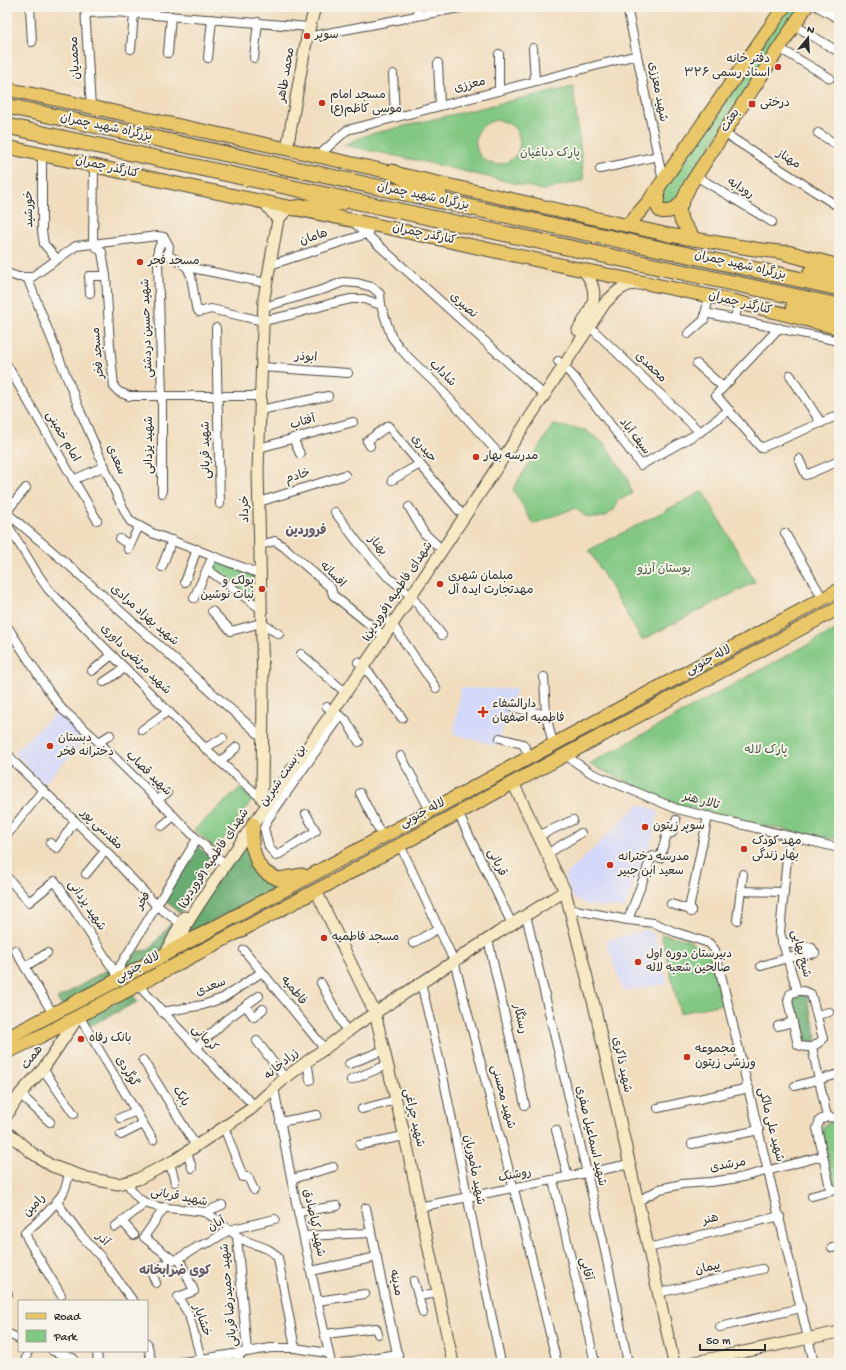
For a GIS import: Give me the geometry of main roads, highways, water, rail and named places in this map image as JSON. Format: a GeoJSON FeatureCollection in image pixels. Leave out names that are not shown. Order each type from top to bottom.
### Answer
{"type":"FeatureCollection","features":[{"type":"Feature","properties":{"kind":"highway","name":"بزرگراه شهید چمران"},"geometry":{"type":"LineString","coordinates":[[7,106],[839,288]]}},
{"type":"Feature","properties":{"kind":"highway","name":"بزرگراه شهید چمران"},"geometry":{"type":"LineString","coordinates":[[7,126],[321,194],[355,200],[839,306]]}},
{"type":"Feature","properties":{"kind":"highway"},"geometry":{"type":"LineString","coordinates":[[392,172],[464,206]]}},
{"type":"Feature","properties":{"kind":"highway"},"geometry":{"type":"LineString","coordinates":[[291,208],[320,206],[355,200]]}},
{"type":"Feature","properties":{"kind":"highway"},"geometry":{"type":"LineString","coordinates":[[787,253],[839,267]]}},
{"type":"Feature","properties":{"kind":"highway"},"geometry":{"type":"LineString","coordinates":[[723,262],[839,276]]}},
{"type":"Feature","properties":{"kind":"highway"},"geometry":{"type":"LineString","coordinates":[[721,281],[839,319]]}},
{"type":"Feature","properties":{"kind":"main road","name":"محمد طاهر"},"geometry":{"type":"LineString","coordinates":[[287,149],[308,32],[315,7]]}},
{"type":"Feature","properties":{"kind":"main road","name":"بعثت"},"geometry":{"type":"LineString","coordinates":[[628,225],[649,201],[784,7]]}},
{"type":"Feature","properties":{"kind":"main road","name":"بعثت"},"geometry":{"type":"LineString","coordinates":[[694,239],[681,220],[679,209],[690,185],[806,7]]}},
{"type":"Feature","properties":{"kind":"main road"},"geometry":{"type":"LineString","coordinates":[[7,89],[392,172],[669,235],[839,260]]}},
{"type":"Feature","properties":{"kind":"main road","name":"کنارگذر چمران"},"geometry":{"type":"LineString","coordinates":[[7,147],[350,220],[370,229],[583,270],[738,302],[839,328]]}},
{"type":"Feature","properties":{"kind":"main road"},"geometry":{"type":"LineString","coordinates":[[661,184],[657,206],[660,211],[673,211],[682,202]]}},
{"type":"Feature","properties":{"kind":"main road"},"geometry":{"type":"LineString","coordinates":[[264,202],[278,220],[291,208]]}},
{"type":"Feature","properties":{"kind":"main road","name":"خرداد"},"geometry":{"type":"LineString","coordinates":[[262,799],[263,738],[259,502],[260,410],[264,307],[278,220]]}},
{"type":"Feature","properties":{"kind":"main road","name":"شهدای فاطمیه (فروردین)"},"geometry":{"type":"LineString","coordinates":[[583,270],[593,283],[594,290],[594,302],[587,324]]}},
{"type":"Feature","properties":{"kind":"main road","name":"شهدای فاطمیه (فروردین)"},"geometry":{"type":"LineString","coordinates":[[184,943],[183,936],[186,925],[222,862],[253,824],[333,712],[343,691],[390,622],[437,545],[587,324],[605,303],[621,288],[632,283],[655,285]]}},
{"type":"Feature","properties":{"kind":"main road","name":"شهدای فاطمیه (فروردین)"},"geometry":{"type":"LineString","coordinates":[[408,594],[495,472],[542,392]]}},
{"type":"Feature","properties":{"kind":"main road","name":"لاله جنوبی"},"geometry":{"type":"LineString","coordinates":[[7,1038],[839,590]]}},
{"type":"Feature","properties":{"kind":"main road","name":"لاله جنوبی"},"geometry":{"type":"LineString","coordinates":[[7,1052],[41,1036],[316,891],[512,783],[839,608]]}},
{"type":"Feature","properties":{"kind":"main road"},"geometry":{"type":"LineString","coordinates":[[731,666],[727,666],[725,663],[726,657],[802,616],[804,609]]}},
{"type":"Feature","properties":{"kind":"main road"},"geometry":{"type":"LineString","coordinates":[[627,722],[636,712],[706,674],[708,668],[701,665]]}},
{"type":"Feature","properties":{"kind":"main road","name":"شهدای فاطمیه (فروردین)"},"geometry":{"type":"LineString","coordinates":[[166,953],[180,923],[222,862],[262,799],[333,712]]}},
{"type":"Feature","properties":{"kind":"main road","name":"شهید ذاکری"},"geometry":{"type":"LineString","coordinates":[[512,783],[565,891],[595,1009],[674,1363]]}},
{"type":"Feature","properties":{"kind":"main road"},"geometry":{"type":"LineString","coordinates":[[253,824],[252,846],[258,864],[266,873],[278,879],[312,874]]}},
{"type":"Feature","properties":{"kind":"main road"},"geometry":{"type":"LineString","coordinates":[[270,875],[273,894],[282,909]]}},
{"type":"Feature","properties":{"kind":"main road","name":"شهید چراغی"},"geometry":{"type":"LineString","coordinates":[[316,891],[375,1013],[404,1136],[452,1363]]}},
{"type":"Feature","properties":{"kind":"main road","name":"زرادخانه"},"geometry":{"type":"LineString","coordinates":[[7,1132],[32,1153],[52,1166],[87,1178],[118,1184],[138,1179],[170,1163],[255,1106],[307,1060],[375,1013],[488,939],[565,891]]}},
{"type":"Feature","properties":{"kind":"main road","name":"همت"},"geometry":{"type":"LineString","coordinates":[[7,1114],[20,1094],[43,1069],[79,1016]]}},
{"type":"Feature","properties":{"kind":"main road"},"geometry":{"type":"LineString","coordinates":[[690,1363],[839,1332]]}},
{"type":"Feature","properties":{"kind":"place","name":"سوپر"},"geometry":{"type":"Point","coordinates":[307,36]}},
{"type":"Feature","properties":{"kind":"place","name":"دفتر خانه اسناد رسمی ۳۲۶"},"geometry":{"type":"Point","coordinates":[778,67]}},
{"type":"Feature","properties":{"kind":"place","name":"مسجد امام موسی کاظم(ع)"},"geometry":{"type":"Point","coordinates":[322,103]}},
{"type":"Feature","properties":{"kind":"place","name":"درختی"},"geometry":{"type":"Point","coordinates":[752,104]}},
{"type":"Feature","properties":{"kind":"place","name":"مسجد فجر"},"geometry":{"type":"Point","coordinates":[140,262]}},
{"type":"Feature","properties":{"kind":"place","name":"مدرسه بهار"},"geometry":{"type":"Point","coordinates":[476,457]}},
{"type":"Feature","properties":{"kind":"place","name":"مبلمان شهری مهدتجارت ایده آل"},"geometry":{"type":"Point","coordinates":[440,584]}},
{"type":"Feature","properties":{"kind":"place","name":"پولک و نبات نوشین"},"geometry":{"type":"Point","coordinates":[262,589]}},
{"type":"Feature","properties":{"kind":"place","name":"دارالشفاء فاطمیه اصفهان"},"geometry":{"type":"Point","coordinates":[483,712]}},
{"type":"Feature","properties":{"kind":"place","name":"دبستان دخترانه فخر"},"geometry":{"type":"Point","coordinates":[50,746]}},
{"type":"Feature","properties":{"kind":"place","name":"سوپر زیتون"},"geometry":{"type":"Point","coordinates":[645,827]}},
{"type":"Feature","properties":{"kind":"place","name":"مهد کودک بهار زندگی"},"geometry":{"type":"Point","coordinates":[744,849]}},
{"type":"Feature","properties":{"kind":"place","name":"مدرسه دخترانه سعید ابن جبیر"},"geometry":{"type":"Point","coordinates":[610,865]}},
{"type":"Feature","properties":{"kind":"place","name":"مسجد فاطمیه"},"geometry":{"type":"Point","coordinates":[324,938]}},
{"type":"Feature","properties":{"kind":"place","name":"دبیرستان دوره اول صالحین شعبه لاله"},"geometry":{"type":"Point","coordinates":[638,962]}},
{"type":"Feature","properties":{"kind":"place","name":"بانک رفاه"},"geometry":{"type":"Point","coordinates":[81,1039]}},
{"type":"Feature","properties":{"kind":"place","name":"مجموعه ورزشی زیتون"},"geometry":{"type":"Point","coordinates":[687,1057]}},
{"type":"Feature","properties":{"kind":"district","name":"فروردین"},"geometry":{"type":"Point","coordinates":[306,531]}},
{"type":"Feature","properties":{"kind":"district","name":"کوی ضرابخانه"},"geometry":{"type":"Point","coordinates":[175,1271]}},
{"type":"Feature","properties":{"kind":"park label","name":"پارک دباغیان"},"geometry":{"type":"Point","coordinates":[550,154]}},
{"type":"Feature","properties":{"kind":"park label","name":"بوستان آرزو"},"geometry":{"type":"Point","coordinates":[664,570]}},
{"type":"Feature","properties":{"kind":"park label","name":"پارک لاله"},"geometry":{"type":"Point","coordinates":[766,751]}}]}
